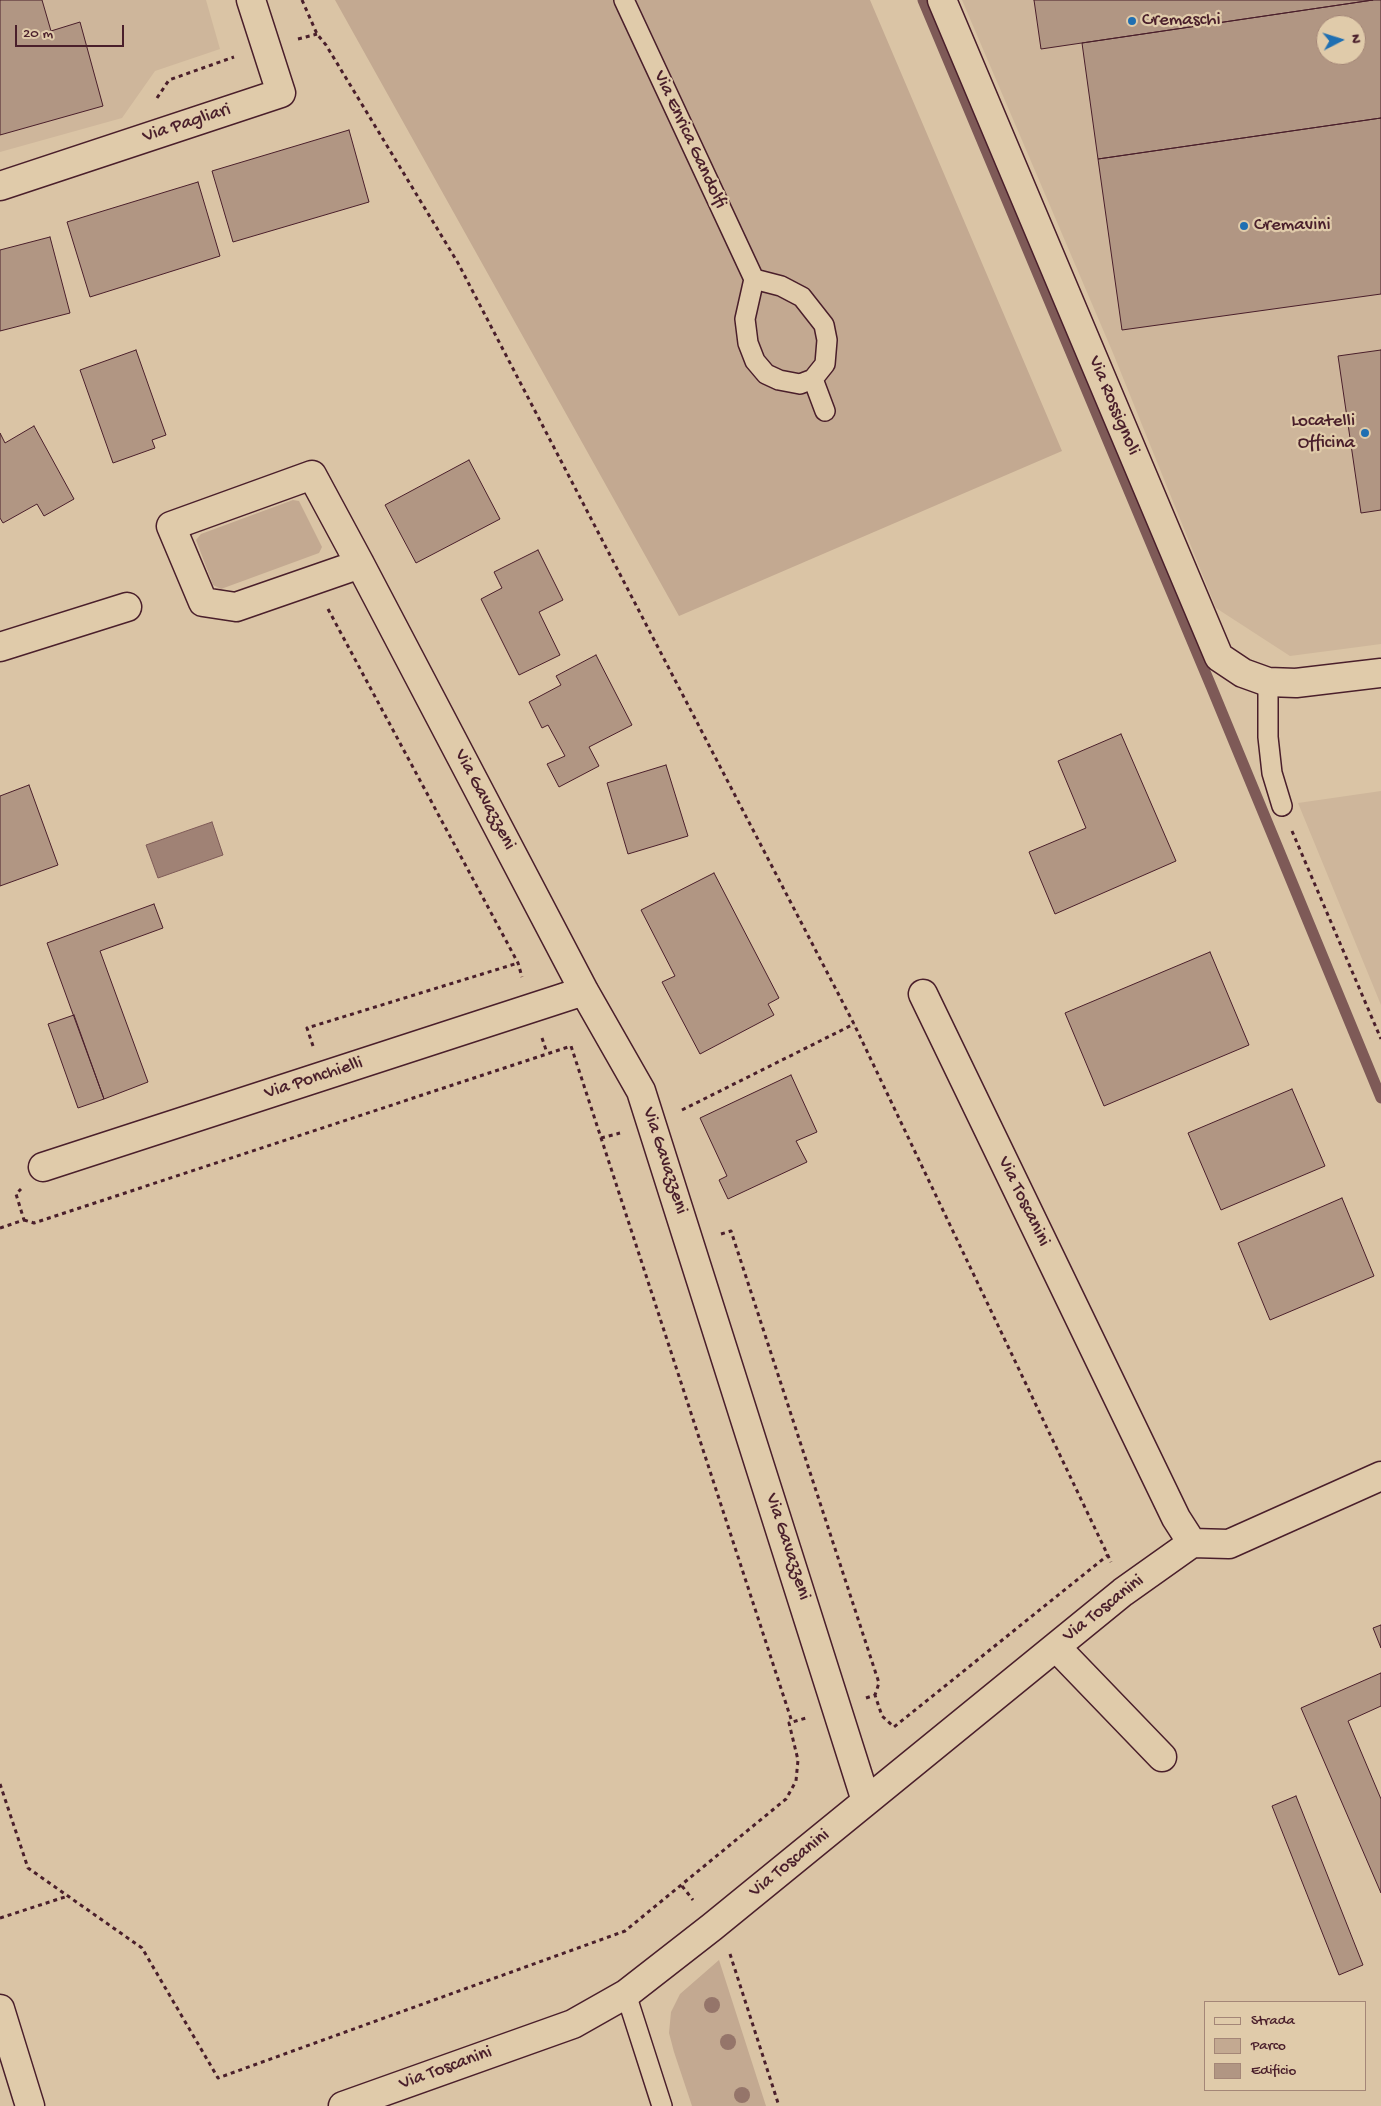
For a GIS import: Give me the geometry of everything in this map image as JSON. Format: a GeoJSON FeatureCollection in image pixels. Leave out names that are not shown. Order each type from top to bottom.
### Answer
{"type":"FeatureCollection","features":[{"type":"Feature","properties":{"kind":"street","name":"Via Pagliari"},"geometry":{"type":"LineString","coordinates":[[0,186],[281,94],[251,0]]}},
{"type":"Feature","properties":{"kind":"street","name":"Via Rossignoli"},"geometry":{"type":"LineString","coordinates":[[942,0],[1219,657],[1243,673],[1268,682],[1296,684],[1381,673]]}},
{"type":"Feature","properties":{"kind":"street","name":"Via Gavazzeni"},"geometry":{"type":"LineString","coordinates":[[360,564],[236,608],[203,602],[170,526],[312,475],[360,564],[584,991],[642,1091],[866,1801]]}},
{"type":"Feature","properties":{"kind":"street"},"geometry":{"type":"LineString","coordinates":[[0,647],[126,607]]}},
{"type":"Feature","properties":{"kind":"street","name":"Via Ponchielli"},"geometry":{"type":"LineString","coordinates":[[43,1167],[584,991]]}},
{"type":"Feature","properties":{"kind":"street","name":"Via Toscanini"},"geometry":{"type":"LineString","coordinates":[[343,2106],[573,2024],[626,1994],[712,1927],[1123,1592],[1192,1543],[1176,1518],[923,994]]}},
{"type":"Feature","properties":{"kind":"street"},"geometry":{"type":"LineString","coordinates":[[1192,1543],[1229,1544],[1381,1476]]}},
{"type":"Feature","properties":{"kind":"street"},"geometry":{"type":"LineString","coordinates":[[1056,1647],[1162,1757]]}},
{"type":"Feature","properties":{"kind":"street"},"geometry":{"type":"LineString","coordinates":[[0,2009],[30,2106]]}},
{"type":"Feature","properties":{"kind":"lane","name":"Via Enrica Gandolfi"},"geometry":{"type":"LineString","coordinates":[[624,0],[754,279]]}},
{"type":"Feature","properties":{"kind":"lane"},"geometry":{"type":"LineString","coordinates":[[754,279],[781,286],[802,297],[824,325],[827,340],[824,364],[813,379],[800,384],[779,380],[766,374],[755,361],[748,343],[745,319],[754,279]]}},
{"type":"Feature","properties":{"kind":"lane"},"geometry":{"type":"LineString","coordinates":[[813,379],[825,411]]}},
{"type":"Feature","properties":{"kind":"lane"},"geometry":{"type":"LineString","coordinates":[[1268,682],[1268,737],[1272,773],[1282,806]]}},
{"type":"Feature","properties":{"kind":"lane"},"geometry":{"type":"LineString","coordinates":[[626,1994],[662,2106]]}},
{"type":"Feature","properties":{"kind":"path"},"geometry":{"type":"LineString","coordinates":[[302,0],[317,34],[326,45],[458,263],[854,1024],[1108,1555],[1123,1592]]}},
{"type":"Feature","properties":{"kind":"path"},"geometry":{"type":"LineString","coordinates":[[313,580],[518,963],[547,1053]]}},
{"type":"Feature","properties":{"kind":"path"},"geometry":{"type":"LineString","coordinates":[[1282,806],[1381,1039]]}},
{"type":"Feature","properties":{"kind":"path"},"geometry":{"type":"LineString","coordinates":[[315,1053],[307,1028],[518,963]]}},
{"type":"Feature","properties":{"kind":"path"},"geometry":{"type":"LineString","coordinates":[[652,1123],[679,1112],[854,1024]]}},
{"type":"Feature","properties":{"kind":"path"},"geometry":{"type":"LineString","coordinates":[[0,1228],[24,1220],[34,1223],[570,1046],[792,1722]]}},
{"type":"Feature","properties":{"kind":"path"},"geometry":{"type":"LineString","coordinates":[[24,1220],[16,1194],[43,1167]]}},
{"type":"Feature","properties":{"kind":"path"},"geometry":{"type":"LineString","coordinates":[[714,1236],[731,1231],[879,1683],[875,1695],[882,1716],[894,1727],[1108,1555]]}},
{"type":"Feature","properties":{"kind":"path"},"geometry":{"type":"LineString","coordinates":[[0,1784],[28,1868],[142,1948],[218,2078],[626,1931],[786,1799],[796,1781],[798,1760],[789,1724],[875,1695]]}},
{"type":"Feature","properties":{"kind":"path"},"geometry":{"type":"LineString","coordinates":[[682,1886],[728,1946],[779,2106]]}},
{"type":"Feature","properties":{"kind":"path"},"geometry":{"type":"LineString","coordinates":[[0,1918],[68,1896]]}},
{"type":"Feature","properties":{"kind":"shaded area"},"geometry":{"type":"Polygon","coordinates":[[[0,0],[206,0],[220,49],[155,71],[122,118],[0,152],[0,0]]]}},
{"type":"Feature","properties":{"kind":"shaded area"},"geometry":{"type":"Polygon","coordinates":[[[962,0],[1381,0],[1381,644],[1290,656],[1216,608],[1113,353],[962,0]]]}},
{"type":"Feature","properties":{"kind":"shaded area"},"geometry":{"type":"Polygon","coordinates":[[[1381,791],[1381,1005],[1298,803],[1381,791]]]}},
{"type":"Feature","properties":{"kind":"shaded area"},"geometry":{"type":"Polygon","coordinates":[[[212,822],[223,855],[158,878],[146,845],[212,822]]]}},
{"type":"Feature","properties":{"kind":"green space"},"geometry":{"type":"Polygon","coordinates":[[[335,0],[870,0],[1062,451],[679,616],[335,0]]]}},
{"type":"Feature","properties":{"kind":"green space"},"geometry":{"type":"Polygon","coordinates":[[[293,500],[299,501],[322,547],[319,553],[221,589],[213,585],[196,540],[201,534],[293,500]]]}},
{"type":"Feature","properties":{"kind":"green space"},"geometry":{"type":"Polygon","coordinates":[[[719,1960],[766,2106],[692,2106],[674,2052],[669,2033],[671,2012],[680,1994],[719,1960]]]}},
{"type":"Feature","properties":{"kind":"building"},"geometry":{"type":"Polygon","coordinates":[[[0,0],[42,0],[51,31],[80,22],[103,106],[0,135],[0,0]]]}},
{"type":"Feature","properties":{"kind":"building","name":"Cremaschi"},"geometry":{"type":"Polygon","coordinates":[[[1034,0],[1373,0],[1041,49],[1034,0]]]}},
{"type":"Feature","properties":{"kind":"building"},"geometry":{"type":"Polygon","coordinates":[[[1381,0],[1381,118],[1098,159],[1082,43],[1381,0]]]}},
{"type":"Feature","properties":{"kind":"building","name":"Cremavini"},"geometry":{"type":"Polygon","coordinates":[[[1381,118],[1381,294],[1122,330],[1098,159],[1381,118]]]}},
{"type":"Feature","properties":{"kind":"building"},"geometry":{"type":"Polygon","coordinates":[[[349,130],[369,202],[233,242],[212,171],[349,130]]]}},
{"type":"Feature","properties":{"kind":"building"},"geometry":{"type":"Polygon","coordinates":[[[198,182],[220,256],[90,297],[67,222],[198,182]]]}},
{"type":"Feature","properties":{"kind":"building"},"geometry":{"type":"Polygon","coordinates":[[[50,237],[70,313],[0,331],[0,250],[50,237]]]}},
{"type":"Feature","properties":{"kind":"building"},"geometry":{"type":"Polygon","coordinates":[[[136,350],[166,435],[152,440],[155,448],[113,463],[80,370],[136,350]]]}},
{"type":"Feature","properties":{"kind":"building","name":"Locatelli Officina"},"geometry":{"type":"Polygon","coordinates":[[[1381,350],[1381,510],[1361,513],[1338,356],[1381,350]]]}},
{"type":"Feature","properties":{"kind":"building"},"geometry":{"type":"Polygon","coordinates":[[[34,426],[74,499],[44,516],[37,504],[3,523],[0,518],[0,433],[5,443],[34,426]]]}},
{"type":"Feature","properties":{"kind":"building"},"geometry":{"type":"Polygon","coordinates":[[[469,460],[500,519],[416,563],[385,505],[469,460]]]}},
{"type":"Feature","properties":{"kind":"building"},"geometry":{"type":"Polygon","coordinates":[[[538,550],[563,600],[539,612],[560,655],[519,675],[481,599],[502,588],[494,572],[538,550]]]}},
{"type":"Feature","properties":{"kind":"building"},"geometry":{"type":"Polygon","coordinates":[[[596,655],[632,725],[589,747],[599,766],[559,787],[547,764],[565,756],[548,725],[542,728],[529,702],[561,685],[556,676],[596,655]]]}},
{"type":"Feature","properties":{"kind":"building"},"geometry":{"type":"Polygon","coordinates":[[[1121,734],[1176,861],[1055,914],[1029,852],[1086,828],[1058,761],[1121,734]]]}},
{"type":"Feature","properties":{"kind":"building"},"geometry":{"type":"Polygon","coordinates":[[[666,765],[688,836],[628,854],[607,783],[666,765]]]}},
{"type":"Feature","properties":{"kind":"building"},"geometry":{"type":"Polygon","coordinates":[[[29,785],[58,865],[0,886],[0,796],[29,785]]]}},
{"type":"Feature","properties":{"kind":"building"},"geometry":{"type":"Polygon","coordinates":[[[714,873],[779,998],[768,1004],[774,1015],[700,1054],[662,982],[675,976],[641,910],[714,873]]]}},
{"type":"Feature","properties":{"kind":"building"},"geometry":{"type":"Polygon","coordinates":[[[154,904],[163,928],[100,951],[148,1082],[104,1099],[47,943],[154,904]]]}},
{"type":"Feature","properties":{"kind":"building"},"geometry":{"type":"Polygon","coordinates":[[[1210,952],[1249,1045],[1104,1106],[1065,1013],[1210,952]]]}},
{"type":"Feature","properties":{"kind":"building"},"geometry":{"type":"Polygon","coordinates":[[[74,1015],[104,1099],[78,1108],[48,1024],[74,1015]]]}},
{"type":"Feature","properties":{"kind":"building"},"geometry":{"type":"Polygon","coordinates":[[[791,1075],[817,1132],[796,1141],[807,1162],[728,1199],[719,1180],[727,1176],[700,1118],[791,1075]]]}},
{"type":"Feature","properties":{"kind":"building"},"geometry":{"type":"Polygon","coordinates":[[[1292,1089],[1325,1166],[1221,1210],[1188,1133],[1292,1089]]]}},
{"type":"Feature","properties":{"kind":"building"},"geometry":{"type":"Polygon","coordinates":[[[1342,1198],[1374,1276],[1270,1320],[1238,1243],[1342,1198]]]}},
{"type":"Feature","properties":{"kind":"building"},"geometry":{"type":"Polygon","coordinates":[[[1381,1625],[1381,1648],[1373,1628],[1381,1625]]]}},
{"type":"Feature","properties":{"kind":"building"},"geometry":{"type":"Polygon","coordinates":[[[1381,1673],[1381,1706],[1348,1721],[1381,1799],[1381,1893],[1301,1708],[1381,1673]]]}},
{"type":"Feature","properties":{"kind":"building"},"geometry":{"type":"Polygon","coordinates":[[[1296,1796],[1363,1965],[1339,1975],[1272,1806],[1296,1796]]]}},
{"type":"Feature","properties":{"kind":"waterway"},"geometry":{"type":"LineString","coordinates":[[923,0],[1211,686],[1381,1098]]}},
{"type":"Feature","properties":{"kind":"place","name":"Cremaschi"},"geometry":{"type":"Point","coordinates":[1132,21]}},
{"type":"Feature","properties":{"kind":"place","name":"Cremavini"},"geometry":{"type":"Point","coordinates":[1244,226]}},
{"type":"Feature","properties":{"kind":"place","name":"Locatelli Officina"},"geometry":{"type":"Point","coordinates":[1365,433]}}]}
